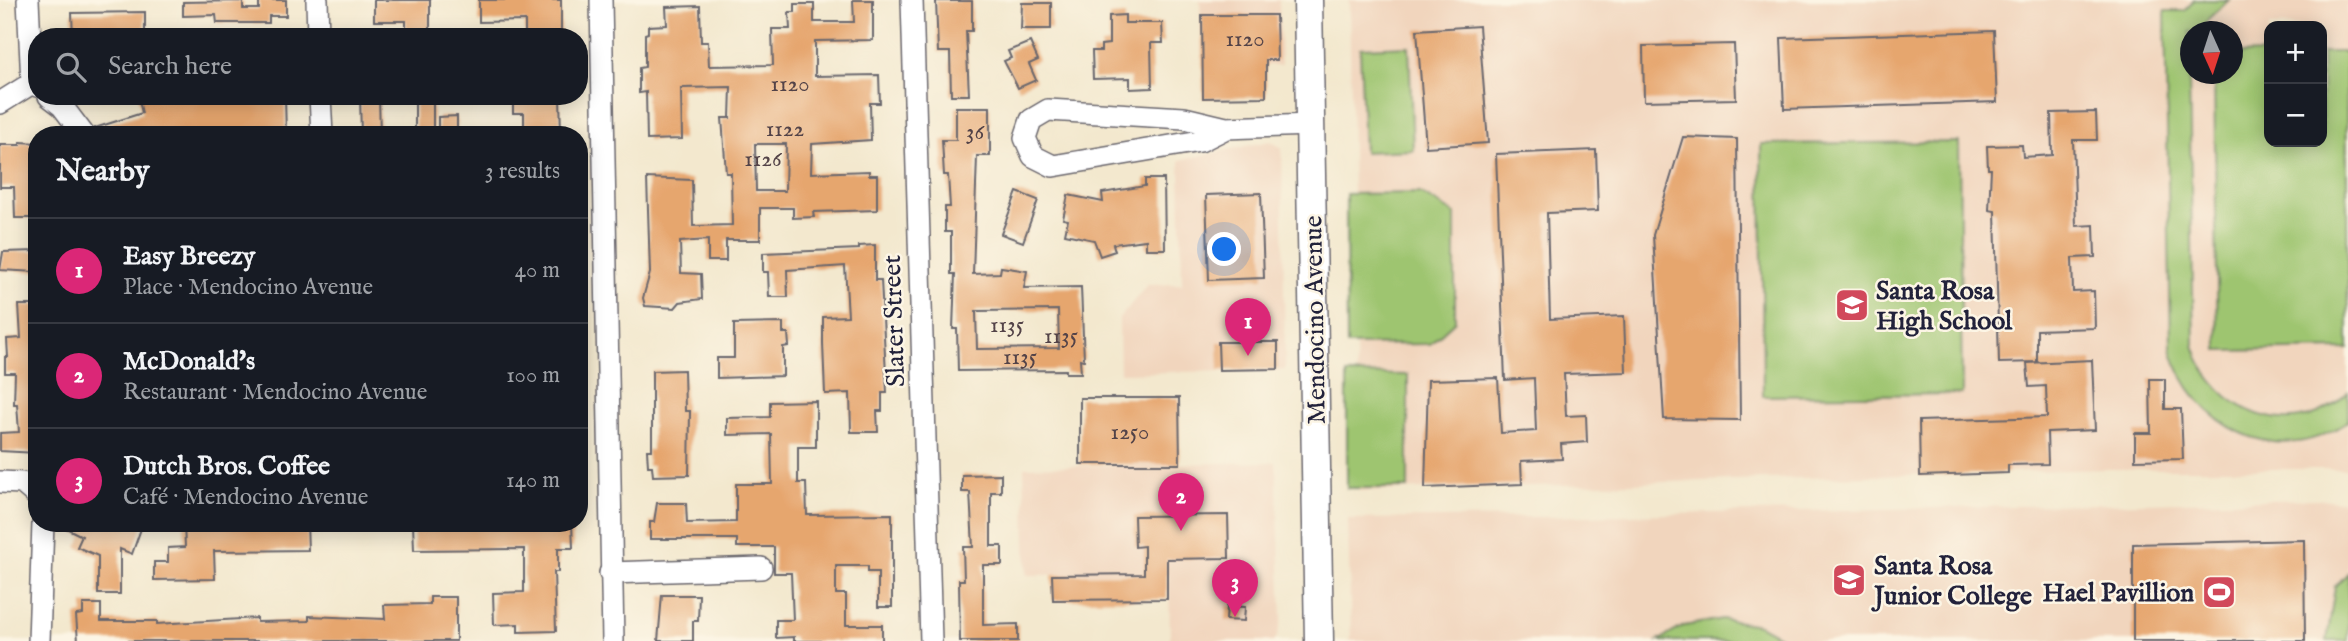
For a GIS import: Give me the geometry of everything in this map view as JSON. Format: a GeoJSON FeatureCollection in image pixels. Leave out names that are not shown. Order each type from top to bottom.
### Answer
{"type":"FeatureCollection","features":[{"type":"Feature","properties":{"kind":"main road","name":"Mendocino Avenue"},"geometry":{"type":"LineString","coordinates":[[1308,0],[1319,641]]}},
{"type":"Feature","properties":{"kind":"street"},"geometry":{"type":"LineString","coordinates":[[28,0],[30,28]]}},
{"type":"Feature","properties":{"kind":"street"},"geometry":{"type":"LineString","coordinates":[[317,0],[318,28]]}},
{"type":"Feature","properties":{"kind":"street"},"geometry":{"type":"LineString","coordinates":[[601,0],[612,641]]}},
{"type":"Feature","properties":{"kind":"street","name":"Slater Street"},"geometry":{"type":"LineString","coordinates":[[912,0],[931,641]]}},
{"type":"Feature","properties":{"kind":"street"},"geometry":{"type":"LineString","coordinates":[[0,103],[28,88]]}},
{"type":"Feature","properties":{"kind":"street"},"geometry":{"type":"LineString","coordinates":[[61,105],[77,126]]}},
{"type":"Feature","properties":{"kind":"street"},"geometry":{"type":"LineString","coordinates":[[320,105],[322,126]]}},
{"type":"Feature","properties":{"kind":"street"},"geometry":{"type":"LineString","coordinates":[[1226,128],[1200,141],[1053,166],[1033,156],[1025,138],[1031,120],[1048,110],[1184,118],[1226,128],[1311,125]]}},
{"type":"Feature","properties":{"kind":"street"},"geometry":{"type":"LineString","coordinates":[[0,482],[22,483],[28,488]]}},
{"type":"Feature","properties":{"kind":"street"},"geometry":{"type":"LineString","coordinates":[[39,641],[43,532]]}},
{"type":"Feature","properties":{"kind":"street"},"geometry":{"type":"LineString","coordinates":[[610,573],[761,568]]}},
{"type":"Feature","properties":{"kind":"shaded area"},"geometry":{"type":"Polygon","coordinates":[[[1200,0],[1279,0],[1281,65],[1202,65],[1200,0]]]}},
{"type":"Feature","properties":{"kind":"shaded area","name":"Santa Rosa High School"},"geometry":{"type":"Polygon","coordinates":[[[1349,0],[2348,0],[2348,469],[2104,469],[1359,491],[1349,0]]]}},
{"type":"Feature","properties":{"kind":"shaded area"},"geometry":{"type":"Polygon","coordinates":[[[1270,141],[1282,148],[1285,370],[1120,373],[1119,319],[1147,285],[1182,284],[1180,160],[1270,141]]]}},
{"type":"Feature","properties":{"kind":"shaded area"},"geometry":{"type":"Polygon","coordinates":[[[1276,462],[1282,619],[1277,637],[1273,641],[1170,641],[1169,573],[1027,575],[1024,467],[1276,462]]]}},
{"type":"Feature","properties":{"kind":"shaded area","name":"Santa Rosa Junior College"},"geometry":{"type":"Polygon","coordinates":[[[2319,499],[2348,502],[2348,641],[1351,641],[1348,519],[2319,499]]]}},
{"type":"Feature","properties":{"kind":"green space"},"geometry":{"type":"Polygon","coordinates":[[[2194,0],[2229,0],[2207,21],[2180,21],[2180,84],[2189,84],[2194,345],[2204,369],[2219,388],[2237,404],[2258,414],[2281,419],[2304,417],[2327,409],[2348,392],[2348,421],[2321,436],[2293,442],[2267,441],[2241,433],[2218,419],[2198,400],[2182,376],[2171,349],[2165,11],[2185,11],[2194,0]]]}},
{"type":"Feature","properties":{"kind":"green space"},"geometry":{"type":"Polygon","coordinates":[[[1409,46],[1413,150],[1364,152],[1360,48],[1409,46]]]}},
{"type":"Feature","properties":{"kind":"green space"},"geometry":{"type":"Polygon","coordinates":[[[2327,52],[2346,52],[2348,349],[2218,351],[2214,84],[2243,84],[2243,54],[2264,53],[2264,147],[2327,147],[2327,52]]]}},
{"type":"Feature","properties":{"kind":"green space"},"geometry":{"type":"Polygon","coordinates":[[[1959,142],[1962,394],[1763,396],[1761,144],[1959,142]]]}},
{"type":"Feature","properties":{"kind":"green space"},"geometry":{"type":"Polygon","coordinates":[[[1420,193],[1455,214],[1455,321],[1430,344],[1347,345],[1346,194],[1420,193]]]}},
{"type":"Feature","properties":{"kind":"green space"},"geometry":{"type":"Polygon","coordinates":[[[1347,374],[1408,375],[1408,488],[1347,488],[1347,374]]]}},
{"type":"Feature","properties":{"kind":"green space"},"geometry":{"type":"Polygon","coordinates":[[[2348,573],[2348,641],[2327,641],[2335,586],[2348,573]]]}},
{"type":"Feature","properties":{"kind":"green space"},"geometry":{"type":"Polygon","coordinates":[[[1722,619],[1759,625],[1788,641],[1658,641],[1684,626],[1722,619]]]}},
{"type":"Feature","properties":{"kind":"building"},"geometry":{"type":"Polygon","coordinates":[[[259,0],[286,0],[286,16],[269,16],[269,23],[217,23],[216,15],[183,16],[183,2],[243,1],[243,9],[259,9],[259,0]]]}},
{"type":"Feature","properties":{"kind":"building"},"geometry":{"type":"Polygon","coordinates":[[[374,0],[430,0],[430,28],[406,28],[406,21],[374,21],[374,0]]]}},
{"type":"Feature","properties":{"kind":"building"},"geometry":{"type":"Polygon","coordinates":[[[479,0],[561,0],[561,28],[525,28],[525,21],[479,22],[479,0]]]}},
{"type":"Feature","properties":{"kind":"building"},"geometry":{"type":"Polygon","coordinates":[[[853,0],[873,0],[873,40],[815,41],[815,76],[879,75],[880,103],[870,103],[871,140],[812,144],[811,173],[869,171],[869,175],[877,175],[877,210],[813,212],[814,217],[793,218],[793,208],[760,208],[760,240],[726,240],[726,261],[708,261],[708,240],[680,242],[681,273],[701,274],[702,299],[680,302],[675,308],[645,306],[643,298],[650,273],[647,178],[692,180],[693,226],[732,225],[731,173],[726,173],[722,118],[730,118],[731,87],[681,88],[682,139],[647,140],[646,92],[639,93],[639,68],[645,67],[645,34],[648,33],[648,26],[667,25],[666,7],[700,6],[701,42],[708,42],[709,66],[773,65],[772,29],[790,29],[789,12],[795,12],[795,4],[814,4],[814,22],[854,22],[853,0]],[[755,144],[756,191],[785,191],[786,144],[755,144]]]}},
{"type":"Feature","properties":{"kind":"building"},"geometry":{"type":"Polygon","coordinates":[[[936,1],[972,1],[972,31],[966,31],[969,95],[951,95],[950,52],[938,52],[936,1]]]}},
{"type":"Feature","properties":{"kind":"building"},"geometry":{"type":"Polygon","coordinates":[[[1022,3],[1051,3],[1051,29],[1021,29],[1022,3]]]}},
{"type":"Feature","properties":{"kind":"building"},"geometry":{"type":"Polygon","coordinates":[[[145,12],[145,28],[73,28],[72,13],[145,12]]]}},
{"type":"Feature","properties":{"kind":"building"},"geometry":{"type":"Polygon","coordinates":[[[1125,15],[1125,23],[1162,23],[1163,43],[1151,43],[1152,88],[1130,89],[1130,78],[1093,79],[1092,51],[1101,51],[1101,45],[1109,44],[1109,16],[1125,15]]]}},
{"type":"Feature","properties":{"kind":"building"},"geometry":{"type":"Polygon","coordinates":[[[1202,15],[1276,15],[1277,60],[1266,60],[1266,97],[1203,98],[1202,15]]]}},
{"type":"Feature","properties":{"kind":"building"},"geometry":{"type":"Polygon","coordinates":[[[1479,26],[1488,143],[1426,147],[1417,30],[1479,26]]]}},
{"type":"Feature","properties":{"kind":"building"},"geometry":{"type":"Polygon","coordinates":[[[1994,31],[1997,102],[1784,109],[1781,38],[1994,31]]]}},
{"type":"Feature","properties":{"kind":"building"},"geometry":{"type":"Polygon","coordinates":[[[1030,42],[1038,60],[1029,64],[1036,80],[1018,88],[1004,61],[1011,58],[1008,51],[1030,42]]]}},
{"type":"Feature","properties":{"kind":"building"},"geometry":{"type":"Polygon","coordinates":[[[1734,44],[1736,99],[1644,101],[1643,46],[1734,44]]]}},
{"type":"Feature","properties":{"kind":"building"},"geometry":{"type":"Polygon","coordinates":[[[140,105],[285,105],[286,126],[101,126],[142,113],[140,105]]]}},
{"type":"Feature","properties":{"kind":"building"},"geometry":{"type":"Polygon","coordinates":[[[360,105],[379,105],[380,126],[361,126],[360,105]]]}},
{"type":"Feature","properties":{"kind":"building"},"geometry":{"type":"Polygon","coordinates":[[[415,105],[433,105],[433,126],[415,126],[415,105]]]}},
{"type":"Feature","properties":{"kind":"building"},"geometry":{"type":"Polygon","coordinates":[[[513,105],[560,105],[561,126],[524,126],[524,113],[513,113],[513,105]]]}},
{"type":"Feature","properties":{"kind":"building"},"geometry":{"type":"Polygon","coordinates":[[[956,107],[990,107],[990,156],[977,156],[973,274],[1000,273],[1001,267],[1027,271],[1024,288],[1081,287],[1084,360],[1080,359],[1081,373],[1066,373],[1066,370],[958,371],[957,329],[953,329],[955,274],[951,274],[951,232],[945,232],[945,207],[950,207],[948,175],[944,175],[942,140],[956,140],[956,107]],[[1058,310],[976,311],[977,349],[1059,348],[1058,310]]]}},
{"type":"Feature","properties":{"kind":"building"},"geometry":{"type":"Polygon","coordinates":[[[2096,112],[2097,140],[2073,140],[2076,226],[2094,225],[2095,257],[2072,258],[2073,292],[2094,291],[2095,328],[2037,330],[2037,362],[1999,363],[1995,211],[1989,210],[1991,169],[1988,169],[1987,146],[2022,145],[2023,157],[2052,155],[2051,113],[2096,112]]]}},
{"type":"Feature","properties":{"kind":"building"},"geometry":{"type":"Polygon","coordinates":[[[457,116],[457,126],[438,126],[438,117],[457,116]]]}},
{"type":"Feature","properties":{"kind":"building"},"geometry":{"type":"Polygon","coordinates":[[[1683,137],[1737,139],[1740,420],[1664,419],[1653,235],[1683,137]]]}},
{"type":"Feature","properties":{"kind":"building"},"geometry":{"type":"Polygon","coordinates":[[[20,142],[28,142],[28,218],[15,218],[14,187],[0,187],[0,145],[20,145],[20,142]]]}},
{"type":"Feature","properties":{"kind":"building"},"geometry":{"type":"Polygon","coordinates":[[[1596,150],[1598,211],[1547,213],[1550,319],[1624,316],[1626,372],[1564,374],[1566,416],[1586,415],[1587,442],[1561,444],[1562,459],[1521,461],[1522,484],[1425,488],[1428,380],[1498,378],[1501,433],[1536,431],[1534,378],[1505,380],[1496,154],[1596,150]]]}},
{"type":"Feature","properties":{"kind":"building"},"geometry":{"type":"Polygon","coordinates":[[[1145,179],[1164,179],[1165,249],[1146,249],[1146,240],[1113,244],[1115,251],[1100,256],[1094,240],[1065,234],[1068,220],[1063,219],[1068,195],[1103,202],[1102,193],[1145,186],[1145,179]]]}},
{"type":"Feature","properties":{"kind":"building"},"geometry":{"type":"Polygon","coordinates":[[[1017,192],[1038,200],[1023,242],[1001,234],[1017,192]]]}},
{"type":"Feature","properties":{"kind":"building"},"geometry":{"type":"Polygon","coordinates":[[[1261,193],[1264,278],[1209,280],[1206,195],[1261,193]]]}},
{"type":"Feature","properties":{"kind":"building"},"geometry":{"type":"Polygon","coordinates":[[[875,245],[875,280],[881,280],[887,393],[882,393],[882,411],[877,411],[878,432],[851,432],[850,393],[825,394],[823,343],[823,317],[848,316],[845,266],[787,270],[788,297],[769,297],[768,272],[763,272],[763,253],[859,249],[859,246],[875,245]]]}},
{"type":"Feature","properties":{"kind":"building"},"geometry":{"type":"Polygon","coordinates":[[[28,251],[28,272],[0,270],[3,252],[28,251]]]}},
{"type":"Feature","properties":{"kind":"building"},"geometry":{"type":"Polygon","coordinates":[[[19,305],[28,305],[28,453],[0,451],[0,433],[19,432],[17,404],[14,404],[15,373],[5,373],[5,357],[8,357],[7,339],[21,338],[19,305]]]}},
{"type":"Feature","properties":{"kind":"building"},"geometry":{"type":"Polygon","coordinates":[[[783,323],[783,333],[788,333],[789,346],[783,347],[783,376],[717,378],[717,358],[734,358],[734,324],[783,323]]]}},
{"type":"Feature","properties":{"kind":"building"},"geometry":{"type":"Polygon","coordinates":[[[1218,342],[1278,342],[1278,369],[1219,370],[1218,342]]]}},
{"type":"Feature","properties":{"kind":"building"},"geometry":{"type":"Polygon","coordinates":[[[2092,360],[2095,430],[2047,432],[2048,464],[2008,465],[2008,473],[1920,476],[1919,421],[2047,417],[2046,386],[2029,387],[2027,363],[2092,360]]]}},
{"type":"Feature","properties":{"kind":"building"},"geometry":{"type":"Polygon","coordinates":[[[684,370],[685,411],[690,411],[689,475],[653,476],[652,466],[648,466],[647,450],[652,450],[652,371],[684,370]]]}},
{"type":"Feature","properties":{"kind":"building"},"geometry":{"type":"Polygon","coordinates":[[[2150,379],[2165,379],[2165,409],[2181,409],[2183,459],[2135,460],[2135,433],[2151,433],[2150,379]]]}},
{"type":"Feature","properties":{"kind":"building"},"geometry":{"type":"Polygon","coordinates":[[[1080,398],[1179,398],[1180,464],[1080,464],[1080,398]]]}},
{"type":"Feature","properties":{"kind":"building"},"geometry":{"type":"Polygon","coordinates":[[[816,401],[816,447],[798,447],[798,483],[806,483],[807,515],[892,514],[892,607],[878,607],[878,572],[868,572],[868,566],[836,566],[836,594],[846,594],[846,625],[882,625],[882,641],[794,641],[794,637],[776,638],[776,620],[793,620],[791,573],[774,573],[774,547],[737,547],[737,539],[650,539],[650,522],[654,522],[657,503],[686,503],[687,523],[736,522],[736,484],[772,484],[771,434],[727,435],[727,418],[770,417],[770,402],[816,401]]]}},
{"type":"Feature","properties":{"kind":"building"},"geometry":{"type":"Polygon","coordinates":[[[1001,474],[1001,492],[991,492],[991,546],[1002,546],[1002,565],[983,565],[983,625],[1018,624],[1018,641],[960,641],[959,580],[964,580],[963,547],[973,547],[970,492],[962,492],[962,475],[1001,474]]]}},
{"type":"Feature","properties":{"kind":"building"},"geometry":{"type":"Polygon","coordinates":[[[1228,515],[1229,558],[1167,559],[1167,599],[1053,600],[1052,575],[1144,574],[1144,546],[1135,547],[1134,516],[1228,515]]]}},
{"type":"Feature","properties":{"kind":"building"},"geometry":{"type":"Polygon","coordinates":[[[74,532],[140,532],[132,554],[120,549],[120,594],[98,594],[98,556],[77,547],[82,536],[74,532]]]}},
{"type":"Feature","properties":{"kind":"building"},"geometry":{"type":"Polygon","coordinates":[[[184,532],[307,532],[308,550],[214,551],[215,579],[154,580],[154,562],[168,562],[168,548],[185,547],[184,532]]]}},
{"type":"Feature","properties":{"kind":"building"},"geometry":{"type":"Polygon","coordinates":[[[413,532],[572,532],[573,548],[558,548],[558,572],[554,572],[556,631],[518,632],[518,624],[494,625],[493,593],[524,592],[524,549],[414,550],[413,532]]]}},
{"type":"Feature","properties":{"kind":"building","name":"Hael Pavillion"},"geometry":{"type":"Polygon","coordinates":[[[2304,540],[2305,641],[2133,641],[2133,544],[2304,540]]]}},
{"type":"Feature","properties":{"kind":"building"},"geometry":{"type":"Polygon","coordinates":[[[662,595],[699,595],[698,621],[693,621],[693,641],[658,641],[662,595]]]}},
{"type":"Feature","properties":{"kind":"building"},"geometry":{"type":"Polygon","coordinates":[[[430,597],[456,597],[456,641],[78,641],[76,615],[83,614],[83,604],[101,604],[101,621],[157,621],[157,624],[257,618],[257,622],[309,621],[309,616],[385,619],[384,605],[430,604],[430,597]]]}},
{"type":"Feature","properties":{"kind":"building"},"geometry":{"type":"Polygon","coordinates":[[[1227,606],[1245,607],[1244,621],[1226,620],[1227,606]]]}},
{"type":"Feature","properties":{"kind":"place","name":"Santa Rosa High School"},"geometry":{"type":"Point","coordinates":[1852,305]}},
{"type":"Feature","properties":{"kind":"place","name":"Easy Breezy"},"geometry":{"type":"Point","coordinates":[1248,356]}},
{"type":"Feature","properties":{"kind":"place","name":"McDonald's"},"geometry":{"type":"Point","coordinates":[1181,531]}},
{"type":"Feature","properties":{"kind":"place","name":"Santa Rosa Junior College"},"geometry":{"type":"Point","coordinates":[1849,580]}},
{"type":"Feature","properties":{"kind":"place","name":"Hael Pavillion"},"geometry":{"type":"Point","coordinates":[2219,592]}},
{"type":"Feature","properties":{"kind":"place","name":"Dutch Bros. Coffee"},"geometry":{"type":"Point","coordinates":[1235,617]}}]}
